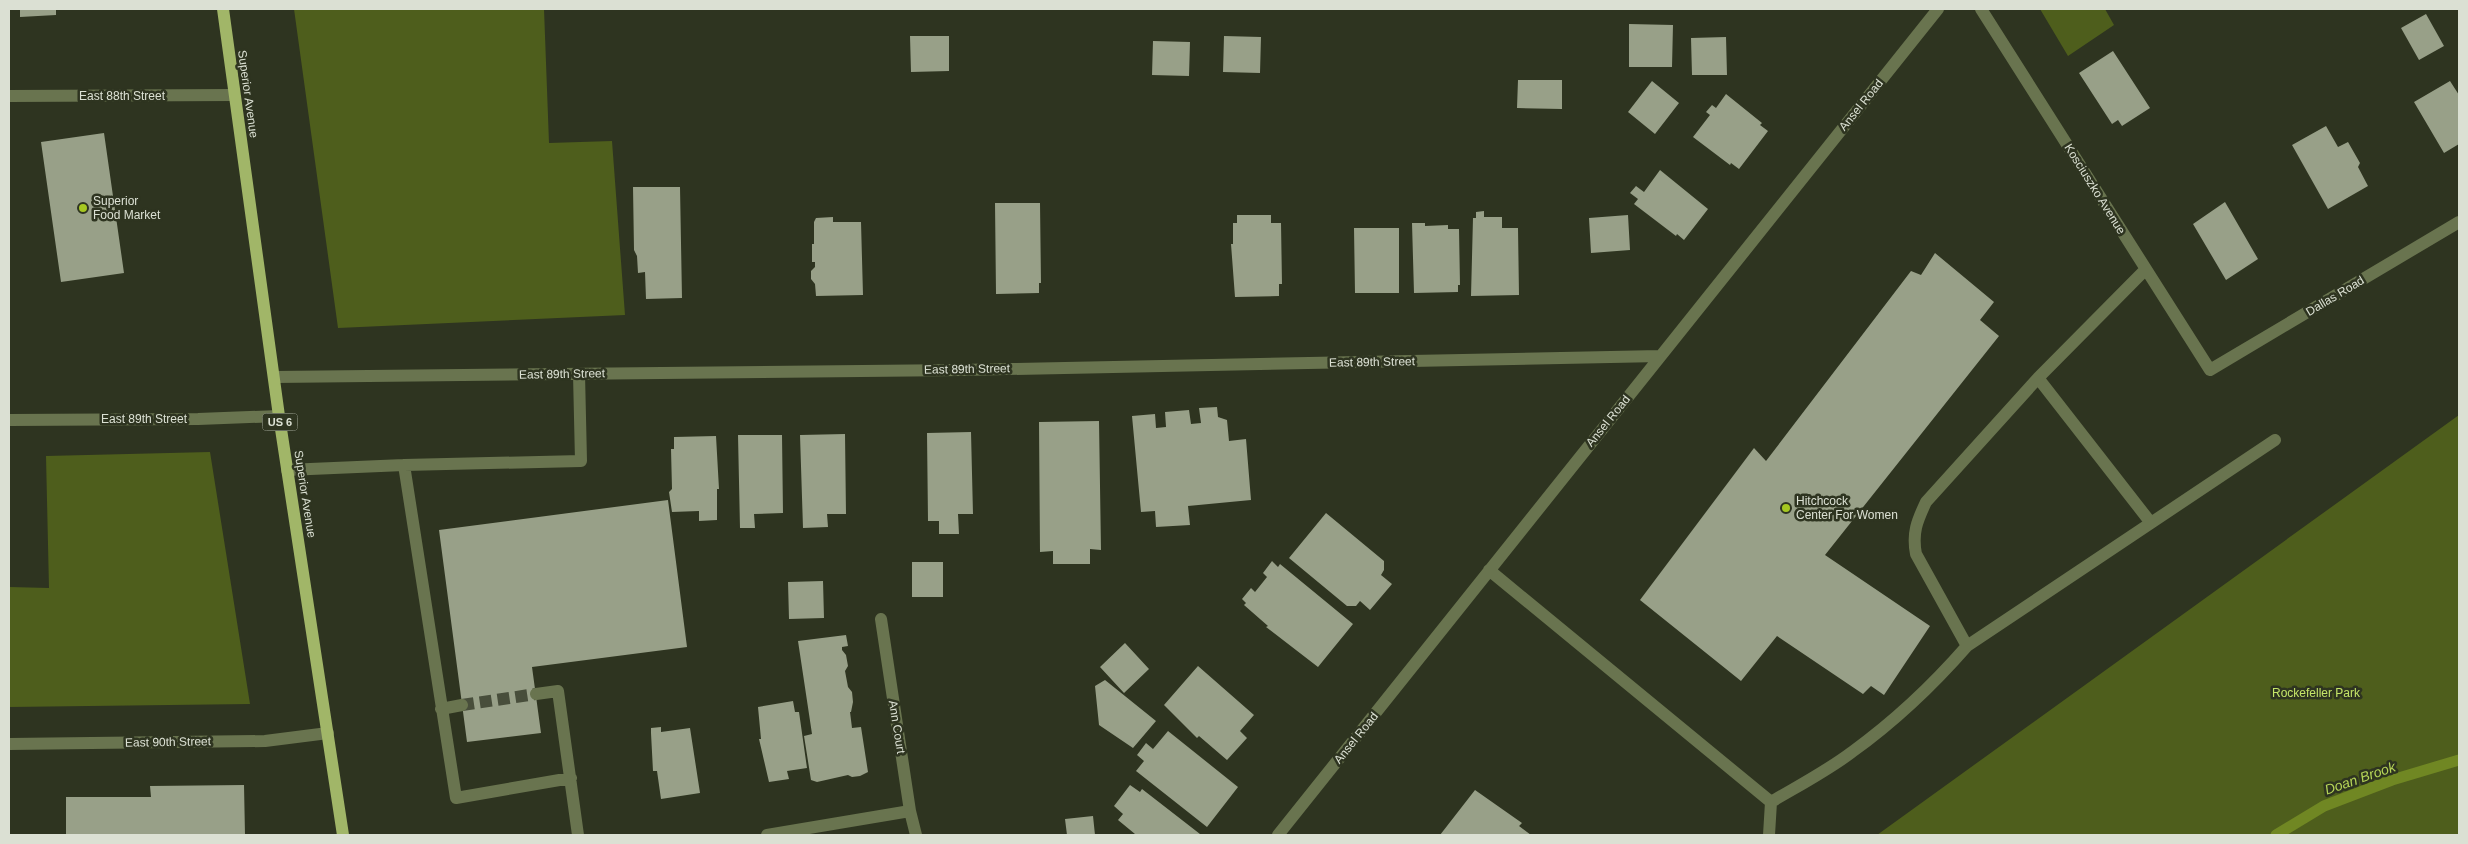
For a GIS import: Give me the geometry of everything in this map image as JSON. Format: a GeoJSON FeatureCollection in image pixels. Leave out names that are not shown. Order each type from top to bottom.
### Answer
{"type":"FeatureCollection","features":[{"type":"Feature","properties":{"kind":"main road","name":"Superior Avenue"},"geometry":{"type":"LineString","coordinates":[[223,9],[279,416],[343,835]]}},
{"type":"Feature","properties":{"kind":"street","name":"Ansel Road"},"geometry":{"type":"LineString","coordinates":[[1278,835],[1938,9]]}},
{"type":"Feature","properties":{"kind":"street","name":"Kosciuszko Avenue"},"geometry":{"type":"LineString","coordinates":[[1981,9],[2210,370]]}},
{"type":"Feature","properties":{"kind":"street","name":"East 88th Street"},"geometry":{"type":"LineString","coordinates":[[9,96],[234,96]]}},
{"type":"Feature","properties":{"kind":"street","name":"Dallas Road"},"geometry":{"type":"LineString","coordinates":[[2210,370],[2459,222]]}},
{"type":"Feature","properties":{"kind":"street"},"geometry":{"type":"LineString","coordinates":[[1967,646],[1916,554],[1913,539],[1915,524],[1926,502],[2038,378],[2146,269]]}},
{"type":"Feature","properties":{"kind":"street","name":"East 89th Street"},"geometry":{"type":"LineString","coordinates":[[274,376],[971,369],[1660,356]]}},
{"type":"Feature","properties":{"kind":"street"},"geometry":{"type":"LineString","coordinates":[[287,470],[580,460],[579,374]]}},
{"type":"Feature","properties":{"kind":"street"},"geometry":{"type":"LineString","coordinates":[[2038,378],[2151,523]]}},
{"type":"Feature","properties":{"kind":"street","name":"East 89th Street"},"geometry":{"type":"LineString","coordinates":[[9,420],[198,419],[279,416]]}},
{"type":"Feature","properties":{"kind":"street"},"geometry":{"type":"LineString","coordinates":[[1771,802],[1851,753],[1907,708],[1937,680],[1967,646],[2275,440]]}},
{"type":"Feature","properties":{"kind":"street"},"geometry":{"type":"LineString","coordinates":[[404,465],[456,798],[571,778]]}},
{"type":"Feature","properties":{"kind":"street"},"geometry":{"type":"LineString","coordinates":[[1489,570],[1771,802]]}},
{"type":"Feature","properties":{"kind":"street","name":"Ann Court"},"geometry":{"type":"LineString","coordinates":[[881,619],[910,811],[916,835]]}},
{"type":"Feature","properties":{"kind":"street"},"geometry":{"type":"LineString","coordinates":[[536,694],[558,691],[578,835]]}},
{"type":"Feature","properties":{"kind":"street"},"geometry":{"type":"LineString","coordinates":[[441,709],[462,705]]}},
{"type":"Feature","properties":{"kind":"street","name":"East 90th Street"},"geometry":{"type":"LineString","coordinates":[[9,744],[265,741],[328,733]]}},
{"type":"Feature","properties":{"kind":"street"},"geometry":{"type":"LineString","coordinates":[[1769,835],[1771,802]]}},
{"type":"Feature","properties":{"kind":"street"},"geometry":{"type":"LineString","coordinates":[[767,835],[910,811]]}},
{"type":"Feature","properties":{"kind":"green space"},"geometry":{"type":"Polygon","coordinates":[[[294,9],[544,9],[549,143],[612,141],[625,315],[338,328],[294,9]]]}},
{"type":"Feature","properties":{"kind":"green space"},"geometry":{"type":"Polygon","coordinates":[[[2040,9],[2105,9],[2114,25],[2068,56],[2040,9]]]}},
{"type":"Feature","properties":{"kind":"green space","name":"Rockefeller Park"},"geometry":{"type":"Polygon","coordinates":[[[2459,415],[2459,835],[1877,835],[2380,472],[2459,415]]]}},
{"type":"Feature","properties":{"kind":"green space"},"geometry":{"type":"Polygon","coordinates":[[[210,452],[250,704],[9,707],[9,587],[49,588],[46,456],[210,452]]]}},
{"type":"Feature","properties":{"kind":"building"},"geometry":{"type":"Polygon","coordinates":[[[20,9],[56,9],[56,15],[20,17],[20,9]]]}},
{"type":"Feature","properties":{"kind":"building"},"geometry":{"type":"Polygon","coordinates":[[[2426,14],[2444,46],[2419,60],[2401,28],[2426,14]]]}},
{"type":"Feature","properties":{"kind":"building"},"geometry":{"type":"Polygon","coordinates":[[[1629,24],[1673,25],[1672,67],[1629,67],[1629,24]]]}},
{"type":"Feature","properties":{"kind":"building"},"geometry":{"type":"Polygon","coordinates":[[[910,36],[949,36],[949,71],[911,72],[910,36]]]}},
{"type":"Feature","properties":{"kind":"building"},"geometry":{"type":"Polygon","coordinates":[[[1224,36],[1261,37],[1260,73],[1223,72],[1224,36]]]}},
{"type":"Feature","properties":{"kind":"building"},"geometry":{"type":"Polygon","coordinates":[[[1726,37],[1727,75],[1692,75],[1691,38],[1726,37]]]}},
{"type":"Feature","properties":{"kind":"building"},"geometry":{"type":"Polygon","coordinates":[[[1153,41],[1190,42],[1189,76],[1152,75],[1153,41]]]}},
{"type":"Feature","properties":{"kind":"building"},"geometry":{"type":"Polygon","coordinates":[[[2113,51],[2150,108],[2122,126],[2118,120],[2112,124],[2079,73],[2113,51]]]}},
{"type":"Feature","properties":{"kind":"building"},"geometry":{"type":"Polygon","coordinates":[[[1518,80],[1562,80],[1562,109],[1517,108],[1518,80]]]}},
{"type":"Feature","properties":{"kind":"building"},"geometry":{"type":"Polygon","coordinates":[[[1652,81],[1679,103],[1655,134],[1628,112],[1652,81]]]}},
{"type":"Feature","properties":{"kind":"building"},"geometry":{"type":"Polygon","coordinates":[[[2450,81],[2459,95],[2459,144],[2444,153],[2414,102],[2450,81]]]}},
{"type":"Feature","properties":{"kind":"building"},"geometry":{"type":"Polygon","coordinates":[[[1726,94],[1762,123],[1760,125],[1768,131],[1739,169],[1731,163],[1730,165],[1693,137],[1710,115],[1706,112],[1712,105],[1716,108],[1726,94]]]}},
{"type":"Feature","properties":{"kind":"building"},"geometry":{"type":"Polygon","coordinates":[[[2326,126],[2338,147],[2348,142],[2360,163],[2358,167],[2368,186],[2328,209],[2292,145],[2326,126]]]}},
{"type":"Feature","properties":{"kind":"building","name":"Superior Food Market"},"geometry":{"type":"Polygon","coordinates":[[[104,133],[124,273],[61,282],[41,142],[104,133]]]}},
{"type":"Feature","properties":{"kind":"building"},"geometry":{"type":"Polygon","coordinates":[[[1660,170],[1708,209],[1684,240],[1634,204],[1638,199],[1630,193],[1636,186],[1644,192],[1660,170]]]}},
{"type":"Feature","properties":{"kind":"building"},"geometry":{"type":"Polygon","coordinates":[[[633,187],[680,187],[682,298],[646,299],[645,272],[638,273],[637,256],[634,250],[633,187]]]}},
{"type":"Feature","properties":{"kind":"building"},"geometry":{"type":"Polygon","coordinates":[[[2225,202],[2258,259],[2226,280],[2193,224],[2225,202]]]}},
{"type":"Feature","properties":{"kind":"building"},"geometry":{"type":"Polygon","coordinates":[[[995,203],[1040,203],[1041,283],[1039,283],[1039,293],[996,294],[995,203]]]}},
{"type":"Feature","properties":{"kind":"building"},"geometry":{"type":"Polygon","coordinates":[[[1484,211],[1484,217],[1502,217],[1502,228],[1518,228],[1519,295],[1471,296],[1473,218],[1476,218],[1476,212],[1484,211]]]}},
{"type":"Feature","properties":{"kind":"building"},"geometry":{"type":"Polygon","coordinates":[[[1237,215],[1271,215],[1271,223],[1281,223],[1282,284],[1279,284],[1279,296],[1235,297],[1231,244],[1233,244],[1233,223],[1237,223],[1237,215]]]}},
{"type":"Feature","properties":{"kind":"building"},"geometry":{"type":"Polygon","coordinates":[[[1628,215],[1630,250],[1591,253],[1589,218],[1628,215]]]}},
{"type":"Feature","properties":{"kind":"building"},"geometry":{"type":"Polygon","coordinates":[[[833,217],[833,222],[861,222],[863,295],[816,296],[815,284],[811,279],[811,271],[815,267],[815,262],[812,262],[814,222],[816,218],[833,217]]]}},
{"type":"Feature","properties":{"kind":"building"},"geometry":{"type":"Polygon","coordinates":[[[1412,223],[1425,223],[1425,226],[1448,225],[1448,229],[1459,229],[1460,285],[1458,285],[1458,292],[1414,293],[1412,223]]]}},
{"type":"Feature","properties":{"kind":"building"},"geometry":{"type":"Polygon","coordinates":[[[1354,228],[1399,228],[1399,293],[1355,293],[1354,228]]]}},
{"type":"Feature","properties":{"kind":"building","name":"Hitchcock Center For Women"},"geometry":{"type":"Polygon","coordinates":[[[1935,253],[1994,302],[1980,320],[1999,336],[1825,555],[1930,626],[1884,695],[1871,686],[1863,694],[1777,636],[1741,681],[1640,600],[1754,448],[1766,461],[1911,271],[1921,275],[1935,253]]]}},
{"type":"Feature","properties":{"kind":"building"},"geometry":{"type":"Polygon","coordinates":[[[1217,407],[1218,417],[1227,420],[1229,441],[1246,439],[1251,500],[1188,506],[1190,525],[1156,527],[1155,511],[1141,512],[1132,416],[1155,414],[1156,428],[1166,427],[1165,412],[1189,410],[1191,424],[1201,423],[1199,408],[1217,407]]]}},
{"type":"Feature","properties":{"kind":"building"},"geometry":{"type":"Polygon","coordinates":[[[1099,421],[1101,550],[1090,549],[1090,564],[1053,564],[1053,551],[1040,552],[1039,422],[1099,421]]]}},
{"type":"Feature","properties":{"kind":"building"},"geometry":{"type":"Polygon","coordinates":[[[971,432],[973,514],[958,514],[959,534],[939,534],[939,521],[928,521],[927,433],[971,432]]]}},
{"type":"Feature","properties":{"kind":"building"},"geometry":{"type":"Polygon","coordinates":[[[845,434],[846,514],[827,514],[828,527],[803,528],[800,435],[845,434]]]}},
{"type":"Feature","properties":{"kind":"building"},"geometry":{"type":"Polygon","coordinates":[[[738,435],[782,435],[783,513],[754,514],[755,528],[740,528],[738,435]]]}},
{"type":"Feature","properties":{"kind":"building"},"geometry":{"type":"Polygon","coordinates":[[[716,436],[719,489],[717,489],[717,520],[699,521],[699,511],[672,512],[669,492],[672,489],[671,449],[674,449],[674,437],[716,436]]]}},
{"type":"Feature","properties":{"kind":"building"},"geometry":{"type":"Polygon","coordinates":[[[668,500],[687,647],[532,667],[541,733],[467,742],[439,530],[668,500]]]}},
{"type":"Feature","properties":{"kind":"building"},"geometry":{"type":"Polygon","coordinates":[[[1326,513],[1384,561],[1384,570],[1381,575],[1392,584],[1370,610],[1360,601],[1356,606],[1347,606],[1289,558],[1326,513]]]}},
{"type":"Feature","properties":{"kind":"building"},"geometry":{"type":"Polygon","coordinates":[[[1272,561],[1278,567],[1280,564],[1353,624],[1318,667],[1266,627],[1268,626],[1244,605],[1246,603],[1242,599],[1251,588],[1255,592],[1267,577],[1263,573],[1272,561]]]}},
{"type":"Feature","properties":{"kind":"building"},"geometry":{"type":"Polygon","coordinates":[[[912,562],[943,562],[943,597],[912,597],[912,562]]]}},
{"type":"Feature","properties":{"kind":"building"},"geometry":{"type":"Polygon","coordinates":[[[823,581],[824,618],[789,619],[788,582],[823,581]]]}},
{"type":"Feature","properties":{"kind":"building"},"geometry":{"type":"Polygon","coordinates":[[[846,635],[848,646],[842,647],[842,650],[846,655],[848,666],[845,671],[848,687],[852,692],[853,702],[850,712],[852,728],[861,727],[868,772],[860,776],[852,777],[848,775],[817,782],[811,780],[804,736],[812,734],[798,641],[846,635]]]}},
{"type":"Feature","properties":{"kind":"building"},"geometry":{"type":"Polygon","coordinates":[[[1125,643],[1149,669],[1124,693],[1100,667],[1125,643]]]}},
{"type":"Feature","properties":{"kind":"building"},"geometry":{"type":"Polygon","coordinates":[[[1198,666],[1254,715],[1240,731],[1247,738],[1227,760],[1199,736],[1197,738],[1164,705],[1198,666]]]}},
{"type":"Feature","properties":{"kind":"building"},"geometry":{"type":"Polygon","coordinates":[[[1105,680],[1156,721],[1133,748],[1099,725],[1095,686],[1105,680]]]}},
{"type":"Feature","properties":{"kind":"building"},"geometry":{"type":"Polygon","coordinates":[[[793,701],[795,712],[799,712],[807,768],[787,771],[789,779],[769,782],[759,739],[761,739],[758,707],[793,701]]]}},
{"type":"Feature","properties":{"kind":"building"},"geometry":{"type":"Polygon","coordinates":[[[661,727],[661,732],[690,728],[700,793],[661,799],[657,771],[653,771],[651,728],[661,727]]]}},
{"type":"Feature","properties":{"kind":"building"},"geometry":{"type":"Polygon","coordinates":[[[1168,731],[1238,787],[1207,827],[1136,771],[1144,761],[1137,755],[1146,743],[1153,749],[1168,731]]]}},
{"type":"Feature","properties":{"kind":"building"},"geometry":{"type":"Polygon","coordinates":[[[244,785],[245,835],[66,835],[66,797],[151,797],[150,786],[244,785]]]}},
{"type":"Feature","properties":{"kind":"building"},"geometry":{"type":"Polygon","coordinates":[[[1130,785],[1140,792],[1142,789],[1200,834],[1134,835],[1118,820],[1123,814],[1114,806],[1130,785]]]}},
{"type":"Feature","properties":{"kind":"building"},"geometry":{"type":"Polygon","coordinates":[[[1475,790],[1522,823],[1519,826],[1531,835],[1440,835],[1475,790]]]}},
{"type":"Feature","properties":{"kind":"building"},"geometry":{"type":"Polygon","coordinates":[[[1093,816],[1095,835],[1067,835],[1065,819],[1093,816]]]}},
{"type":"Feature","properties":{"kind":"waterway","name":"Doan Brook"},"geometry":{"type":"LineString","coordinates":[[2276,835],[2324,806],[2392,780],[2459,760]]}},
{"type":"Feature","properties":{"kind":"tunnel"},"geometry":{"type":"LineString","coordinates":[[462,705],[536,694]]}},
{"type":"Feature","properties":{"kind":"place","name":"Superior Food Market"},"geometry":{"type":"Point","coordinates":[83,208]}},
{"type":"Feature","properties":{"kind":"place","name":"Hitchcock Center For Women"},"geometry":{"type":"Point","coordinates":[1786,508]}}]}
